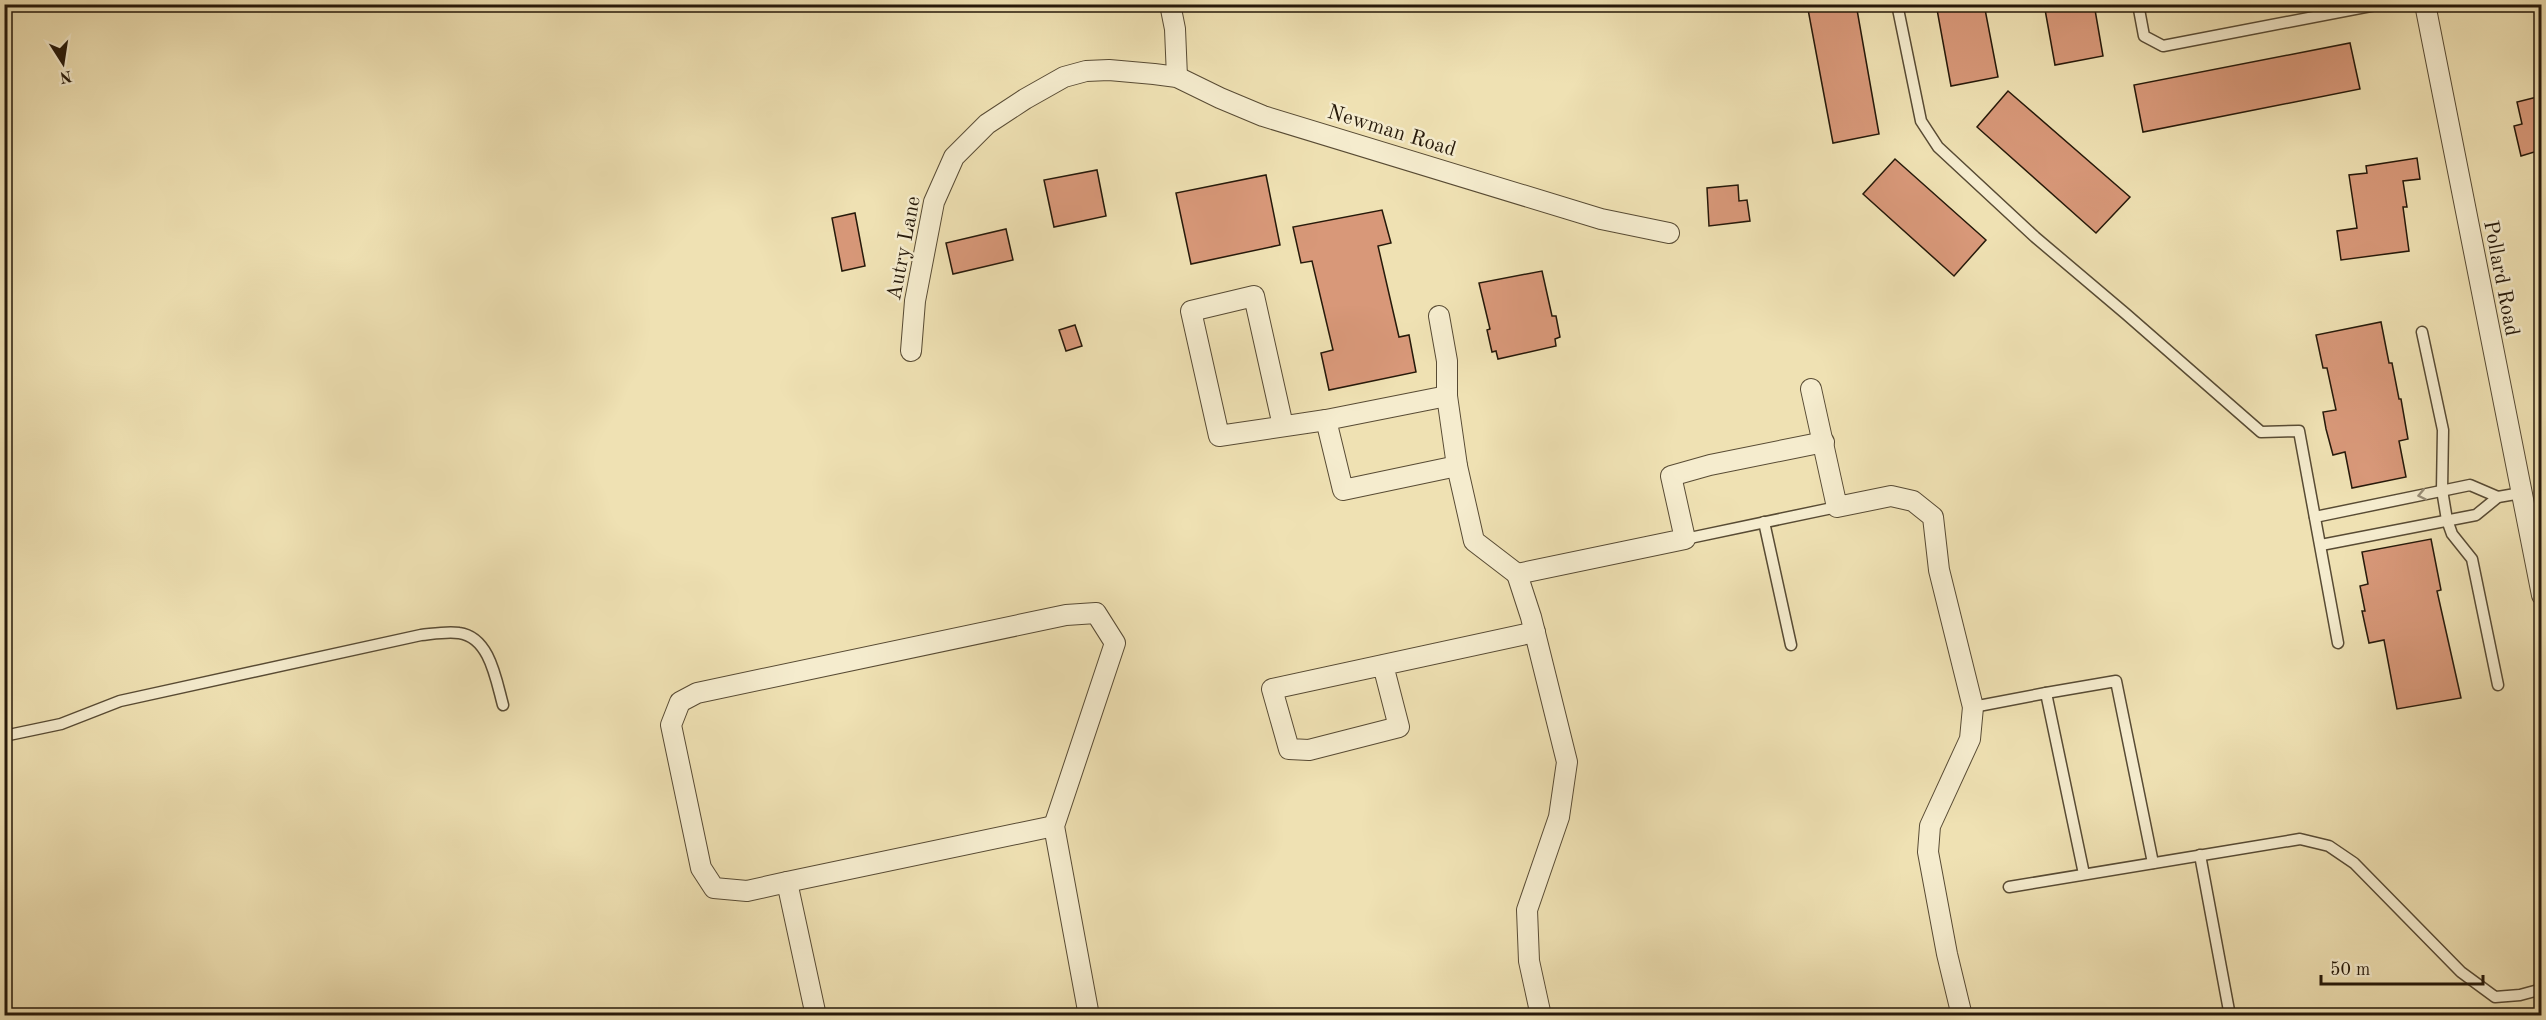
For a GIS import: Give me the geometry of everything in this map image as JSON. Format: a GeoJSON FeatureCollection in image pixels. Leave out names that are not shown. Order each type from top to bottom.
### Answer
{"type":"FeatureCollection","features":[{"type":"Feature","properties":{"kind":"street"},"geometry":{"type":"LineString","coordinates":[[1170,4],[1175,29],[1177,77]]}},
{"type":"Feature","properties":{"kind":"street","name":"Pollard Road"},"geometry":{"type":"LineString","coordinates":[[2425,4],[2541,595]]}},
{"type":"Feature","properties":{"kind":"street","name":"Autry Lane"},"geometry":{"type":"LineString","coordinates":[[911,351],[915,301],[934,202],[954,157],[987,124],[1064,77],[1086,71],[1109,70],[1177,77]]}},
{"type":"Feature","properties":{"kind":"street","name":"Newman Road"},"geometry":{"type":"LineString","coordinates":[[1177,77],[1263,116],[1601,219],[1669,233]]}},
{"type":"Feature","properties":{"kind":"street"},"geometry":{"type":"LineString","coordinates":[[1283,426],[1254,296],[1191,311],[1219,436],[1326,420],[1448,396]]}},
{"type":"Feature","properties":{"kind":"street"},"geometry":{"type":"LineString","coordinates":[[1439,316],[1447,362],[1448,396],[1457,466],[1474,541],[1517,574],[1535,632],[1567,762],[1559,817],[1527,910],[1529,961],[1541,1016]]}},
{"type":"Feature","properties":{"kind":"street"},"geometry":{"type":"LineString","coordinates":[[1811,389],[1837,507],[1891,496],[1913,501],[1933,517],[1939,570],[1973,707],[1970,739],[1929,826],[1928,852],[1947,954],[1962,1016]]}},
{"type":"Feature","properties":{"kind":"street"},"geometry":{"type":"LineString","coordinates":[[1326,420],[1343,490],[1457,466]]}},
{"type":"Feature","properties":{"kind":"street"},"geometry":{"type":"LineString","coordinates":[[1517,574],[1685,539],[1671,476],[1710,465],[1824,442]]}},
{"type":"Feature","properties":{"kind":"street"},"geometry":{"type":"LineString","coordinates":[[1054,826],[747,891],[714,888],[701,868],[671,725],[680,702],[697,693],[1066,615],[1096,613],[1115,643],[1054,826],[1089,1016]]}},
{"type":"Feature","properties":{"kind":"street"},"geometry":{"type":"LineString","coordinates":[[1383,665],[1399,727],[1309,750],[1289,749],[1272,689],[1535,632]]}},
{"type":"Feature","properties":{"kind":"street"},"geometry":{"type":"LineString","coordinates":[[787,882],[816,1016]]}},
{"type":"Feature","properties":{"kind":"lane"},"geometry":{"type":"LineString","coordinates":[[1897,4],[1921,121],[1938,147],[2035,237],[2261,432],[2299,431],[2338,643]]}},
{"type":"Feature","properties":{"kind":"lane"},"geometry":{"type":"LineString","coordinates":[[2138,4],[2144,36],[2163,46],[2381,4]]}},
{"type":"Feature","properties":{"kind":"lane"},"geometry":{"type":"LineString","coordinates":[[2421,332],[2443,430],[2442,490],[2448,520],[2452,534],[2472,559],[2498,685]]}},
{"type":"Feature","properties":{"kind":"lane"},"geometry":{"type":"LineString","coordinates":[[2315,517],[2470,485],[2498,497]]}},
{"type":"Feature","properties":{"kind":"lane"},"geometry":{"type":"LineString","coordinates":[[2321,545],[2476,515],[2498,497],[2521,493]]}},
{"type":"Feature","properties":{"kind":"lane"},"geometry":{"type":"LineString","coordinates":[[1685,539],[1837,507]]}},
{"type":"Feature","properties":{"kind":"lane"},"geometry":{"type":"LineString","coordinates":[[1764,522],[1791,645]]}},
{"type":"Feature","properties":{"kind":"lane"},"geometry":{"type":"LineString","coordinates":[[4,736],[61,724],[120,701],[430,634],[460,633],[480,645],[491,662],[503,705]]}},
{"type":"Feature","properties":{"kind":"lane"},"geometry":{"type":"LineString","coordinates":[[1973,707],[2116,681],[2153,862]]}},
{"type":"Feature","properties":{"kind":"lane"},"geometry":{"type":"LineString","coordinates":[[2046,693],[2084,874]]}},
{"type":"Feature","properties":{"kind":"lane"},"geometry":{"type":"LineString","coordinates":[[2008,887],[2300,839],[2329,846],[2354,863],[2461,972],[2495,997],[2520,995],[2541,989]]}},
{"type":"Feature","properties":{"kind":"lane"},"geometry":{"type":"LineString","coordinates":[[2200,855],[2230,1016]]}},
{"type":"Feature","properties":{"kind":"building"},"geometry":{"type":"Polygon","coordinates":[[[1807,4],[1856,4],[1879,134],[1833,143],[1807,4]]]}},
{"type":"Feature","properties":{"kind":"building"},"geometry":{"type":"Polygon","coordinates":[[[1936,4],[1984,4],[1998,77],[1951,86],[1936,4]]]}},
{"type":"Feature","properties":{"kind":"building"},"geometry":{"type":"Polygon","coordinates":[[[2044,4],[2094,4],[2103,56],[2055,65],[2044,4]]]}},
{"type":"Feature","properties":{"kind":"building"},"geometry":{"type":"Polygon","coordinates":[[[2350,43],[2360,89],[2143,132],[2134,85],[2350,43]]]}},
{"type":"Feature","properties":{"kind":"building"},"geometry":{"type":"Polygon","coordinates":[[[2008,91],[2130,197],[2096,233],[1977,127],[2008,91]]]}},
{"type":"Feature","properties":{"kind":"building"},"geometry":{"type":"Polygon","coordinates":[[[2541,96],[2541,150],[2521,156],[2514,126],[2522,124],[2517,102],[2541,96]]]}},
{"type":"Feature","properties":{"kind":"building"},"geometry":{"type":"Polygon","coordinates":[[[2417,158],[2420,179],[2403,181],[2407,207],[2403,207],[2409,251],[2341,260],[2337,231],[2357,228],[2349,175],[2367,173],[2366,166],[2417,158]]]}},
{"type":"Feature","properties":{"kind":"building"},"geometry":{"type":"Polygon","coordinates":[[[1895,159],[1986,240],[1954,276],[1863,194],[1895,159]]]}},
{"type":"Feature","properties":{"kind":"building"},"geometry":{"type":"Polygon","coordinates":[[[1097,170],[1106,216],[1054,227],[1044,180],[1097,170]]]}},
{"type":"Feature","properties":{"kind":"building"},"geometry":{"type":"Polygon","coordinates":[[[1266,175],[1280,245],[1191,264],[1176,193],[1266,175]]]}},
{"type":"Feature","properties":{"kind":"building"},"geometry":{"type":"Polygon","coordinates":[[[1738,185],[1739,201],[1747,200],[1750,221],[1709,226],[1707,188],[1738,185]]]}},
{"type":"Feature","properties":{"kind":"building"},"geometry":{"type":"Polygon","coordinates":[[[1382,210],[1391,243],[1378,246],[1399,337],[1409,335],[1416,372],[1329,390],[1321,353],[1333,350],[1312,261],[1301,263],[1293,227],[1382,210]]]}},
{"type":"Feature","properties":{"kind":"building"},"geometry":{"type":"Polygon","coordinates":[[[855,213],[865,266],[842,271],[832,218],[855,213]]]}},
{"type":"Feature","properties":{"kind":"building"},"geometry":{"type":"Polygon","coordinates":[[[1006,229],[1013,260],[953,274],[946,243],[1006,229]]]}},
{"type":"Feature","properties":{"kind":"building"},"geometry":{"type":"Polygon","coordinates":[[[1542,271],[1552,316],[1556,316],[1560,337],[1555,339],[1556,346],[1498,359],[1496,351],[1492,352],[1487,330],[1490,329],[1479,283],[1542,271]]]}},
{"type":"Feature","properties":{"kind":"building"},"geometry":{"type":"Polygon","coordinates":[[[2381,322],[2389,363],[2392,363],[2399,399],[2401,399],[2408,439],[2399,441],[2406,477],[2352,488],[2345,452],[2333,455],[2326,429],[2323,412],[2336,410],[2327,368],[2323,368],[2316,335],[2381,322]]]}},
{"type":"Feature","properties":{"kind":"building"},"geometry":{"type":"Polygon","coordinates":[[[1075,325],[1082,346],[1066,351],[1059,330],[1075,325]]]}},
{"type":"Feature","properties":{"kind":"building"},"geometry":{"type":"Polygon","coordinates":[[[2431,539],[2441,590],[2437,591],[2461,698],[2397,709],[2384,640],[2369,643],[2362,611],[2365,611],[2360,586],[2368,584],[2362,552],[2431,539]]]}}]}
